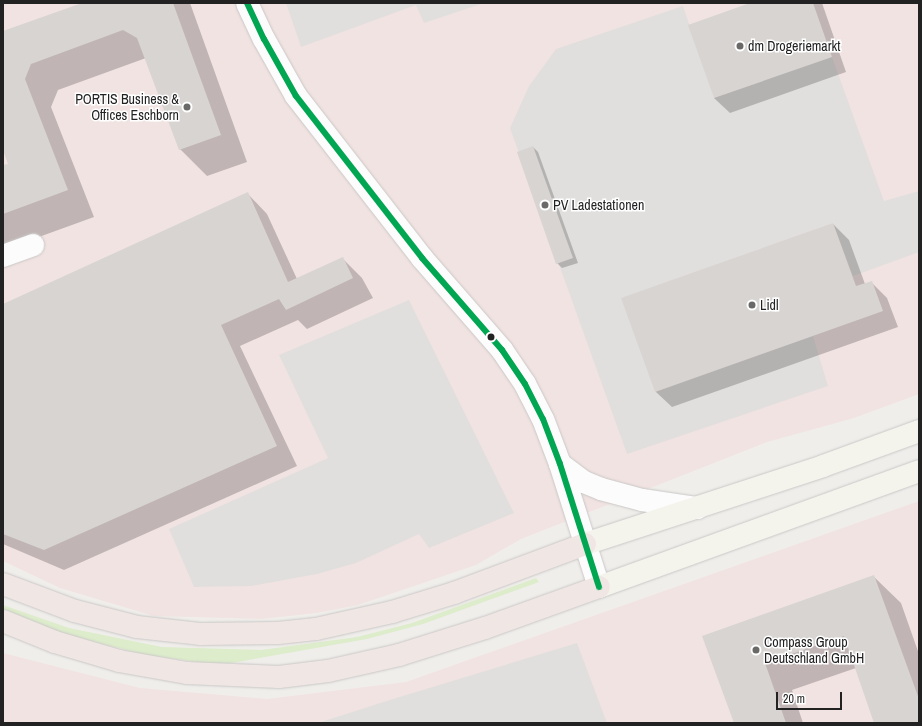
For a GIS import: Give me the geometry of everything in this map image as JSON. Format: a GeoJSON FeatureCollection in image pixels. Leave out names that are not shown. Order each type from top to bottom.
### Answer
{"type":"FeatureCollection","features":[{"type":"Feature","properties":{"kind":"highway"},"geometry":{"type":"LineString","coordinates":[[3,584],[75,611],[137,627],[200,634],[278,633],[324,627],[392,612],[454,593],[585,544]]}},
{"type":"Feature","properties":{"kind":"highway"},"geometry":{"type":"LineString","coordinates":[[3,631],[55,642],[119,661],[155,668],[234,676],[285,677],[328,671],[406,653],[485,628],[599,587]]}},
{"type":"Feature","properties":{"kind":"highway"},"geometry":{"type":"LineString","coordinates":[[3,621],[55,642]]}},
{"type":"Feature","properties":{"kind":"main road"},"geometry":{"type":"LineString","coordinates":[[585,544],[823,466],[919,431]]}},
{"type":"Feature","properties":{"kind":"main road"},"geometry":{"type":"LineString","coordinates":[[599,587],[919,470]]}},
{"type":"Feature","properties":{"kind":"street"},"geometry":{"type":"LineString","coordinates":[[247,3],[278,68],[296,96],[422,258],[502,350],[525,384],[543,419],[560,464],[599,587]]}},
{"type":"Feature","properties":{"kind":"street"},"geometry":{"type":"LineString","coordinates":[[3,256],[33,245]]}},
{"type":"Feature","properties":{"kind":"street"},"geometry":{"type":"LineString","coordinates":[[560,464],[584,482],[601,489],[642,500],[697,508]]}},
{"type":"Feature","properties":{"kind":"shaded area"},"geometry":{"type":"Polygon","coordinates":[[[3,3],[919,3],[919,394],[854,418],[767,442],[521,539],[476,565],[358,605],[317,613],[261,619],[154,616],[60,588],[3,561],[3,3]]]}},
{"type":"Feature","properties":{"kind":"shaded area"},"geometry":{"type":"Polygon","coordinates":[[[286,3],[484,3],[424,23],[416,5],[301,47],[286,3]]]}},
{"type":"Feature","properties":{"kind":"shaded area"},"geometry":{"type":"Polygon","coordinates":[[[683,6],[714,98],[832,57],[884,201],[919,191],[919,252],[853,276],[833,223],[622,298],[655,392],[813,336],[828,386],[627,454],[510,128],[529,86],[556,49],[683,6]]]}},
{"type":"Feature","properties":{"kind":"shaded area"},"geometry":{"type":"Polygon","coordinates":[[[409,300],[514,513],[429,548],[419,534],[356,563],[317,574],[251,586],[194,587],[169,529],[328,458],[279,355],[409,300]]]}},
{"type":"Feature","properties":{"kind":"shaded area"},"geometry":{"type":"Polygon","coordinates":[[[919,501],[919,723],[3,723],[3,653],[140,688],[267,699],[406,682],[919,501]]]}},
{"type":"Feature","properties":{"kind":"shaded area"},"geometry":{"type":"Polygon","coordinates":[[[577,643],[607,723],[318,723],[393,699],[577,643]]]}},
{"type":"Feature","properties":{"kind":"green space"},"geometry":{"type":"Polygon","coordinates":[[[536,578],[539,582],[423,624],[367,639],[232,663],[204,663],[145,655],[64,634],[3,610],[3,605],[69,628],[162,647],[261,650],[357,637],[412,623],[536,578]]]}},
{"type":"Feature","properties":{"kind":"building","name":"PORTIS Business & Offices Eschborn"},"geometry":{"type":"Polygon","coordinates":[[[82,3],[173,3],[221,135],[179,150],[137,38],[123,30],[31,64],[25,79],[68,190],[3,214],[3,165],[8,164],[3,150],[3,31],[82,3]]]}},
{"type":"Feature","properties":{"kind":"building"},"geometry":{"type":"Polygon","coordinates":[[[750,3],[813,3],[832,57],[714,98],[688,25],[750,3]]]}},
{"type":"Feature","properties":{"kind":"building","name":"PV Ladestationen"},"geometry":{"type":"Polygon","coordinates":[[[533,146],[573,258],[556,264],[517,152],[533,146]]]}},
{"type":"Feature","properties":{"kind":"building"},"geometry":{"type":"Polygon","coordinates":[[[248,192],[288,282],[343,257],[353,278],[286,310],[279,299],[221,325],[277,446],[44,550],[3,534],[3,304],[248,192]]]}},
{"type":"Feature","properties":{"kind":"building","name":"Lidl"},"geometry":{"type":"Polygon","coordinates":[[[833,223],[856,286],[872,281],[883,311],[655,392],[621,298],[833,223]]]}},
{"type":"Feature","properties":{"kind":"building","name":"Compass Group Deutschland GmbH"},"geometry":{"type":"Polygon","coordinates":[[[874,575],[919,699],[919,723],[874,723],[844,636],[765,663],[786,723],[734,723],[702,636],[874,575]]]}},
{"type":"Feature","properties":{"kind":"transit line"},"geometry":{"type":"LineString","coordinates":[[247,3],[264,39],[296,96],[422,258],[502,350],[525,384],[543,419],[560,464],[599,587]]}},
{"type":"Feature","properties":{"kind":"place","name":"dm Drogeriemarkt"},"geometry":{"type":"Point","coordinates":[740,46]}},
{"type":"Feature","properties":{"kind":"place","name":"PORTIS Business & Offices Eschborn"},"geometry":{"type":"Point","coordinates":[187,107]}},
{"type":"Feature","properties":{"kind":"place","name":"PV Ladestationen"},"geometry":{"type":"Point","coordinates":[545,205]}},
{"type":"Feature","properties":{"kind":"place","name":"Lidl"},"geometry":{"type":"Point","coordinates":[752,305]}},
{"type":"Feature","properties":{"kind":"place","name":"Compass Group Deutschland GmbH"},"geometry":{"type":"Point","coordinates":[756,650]}}]}
